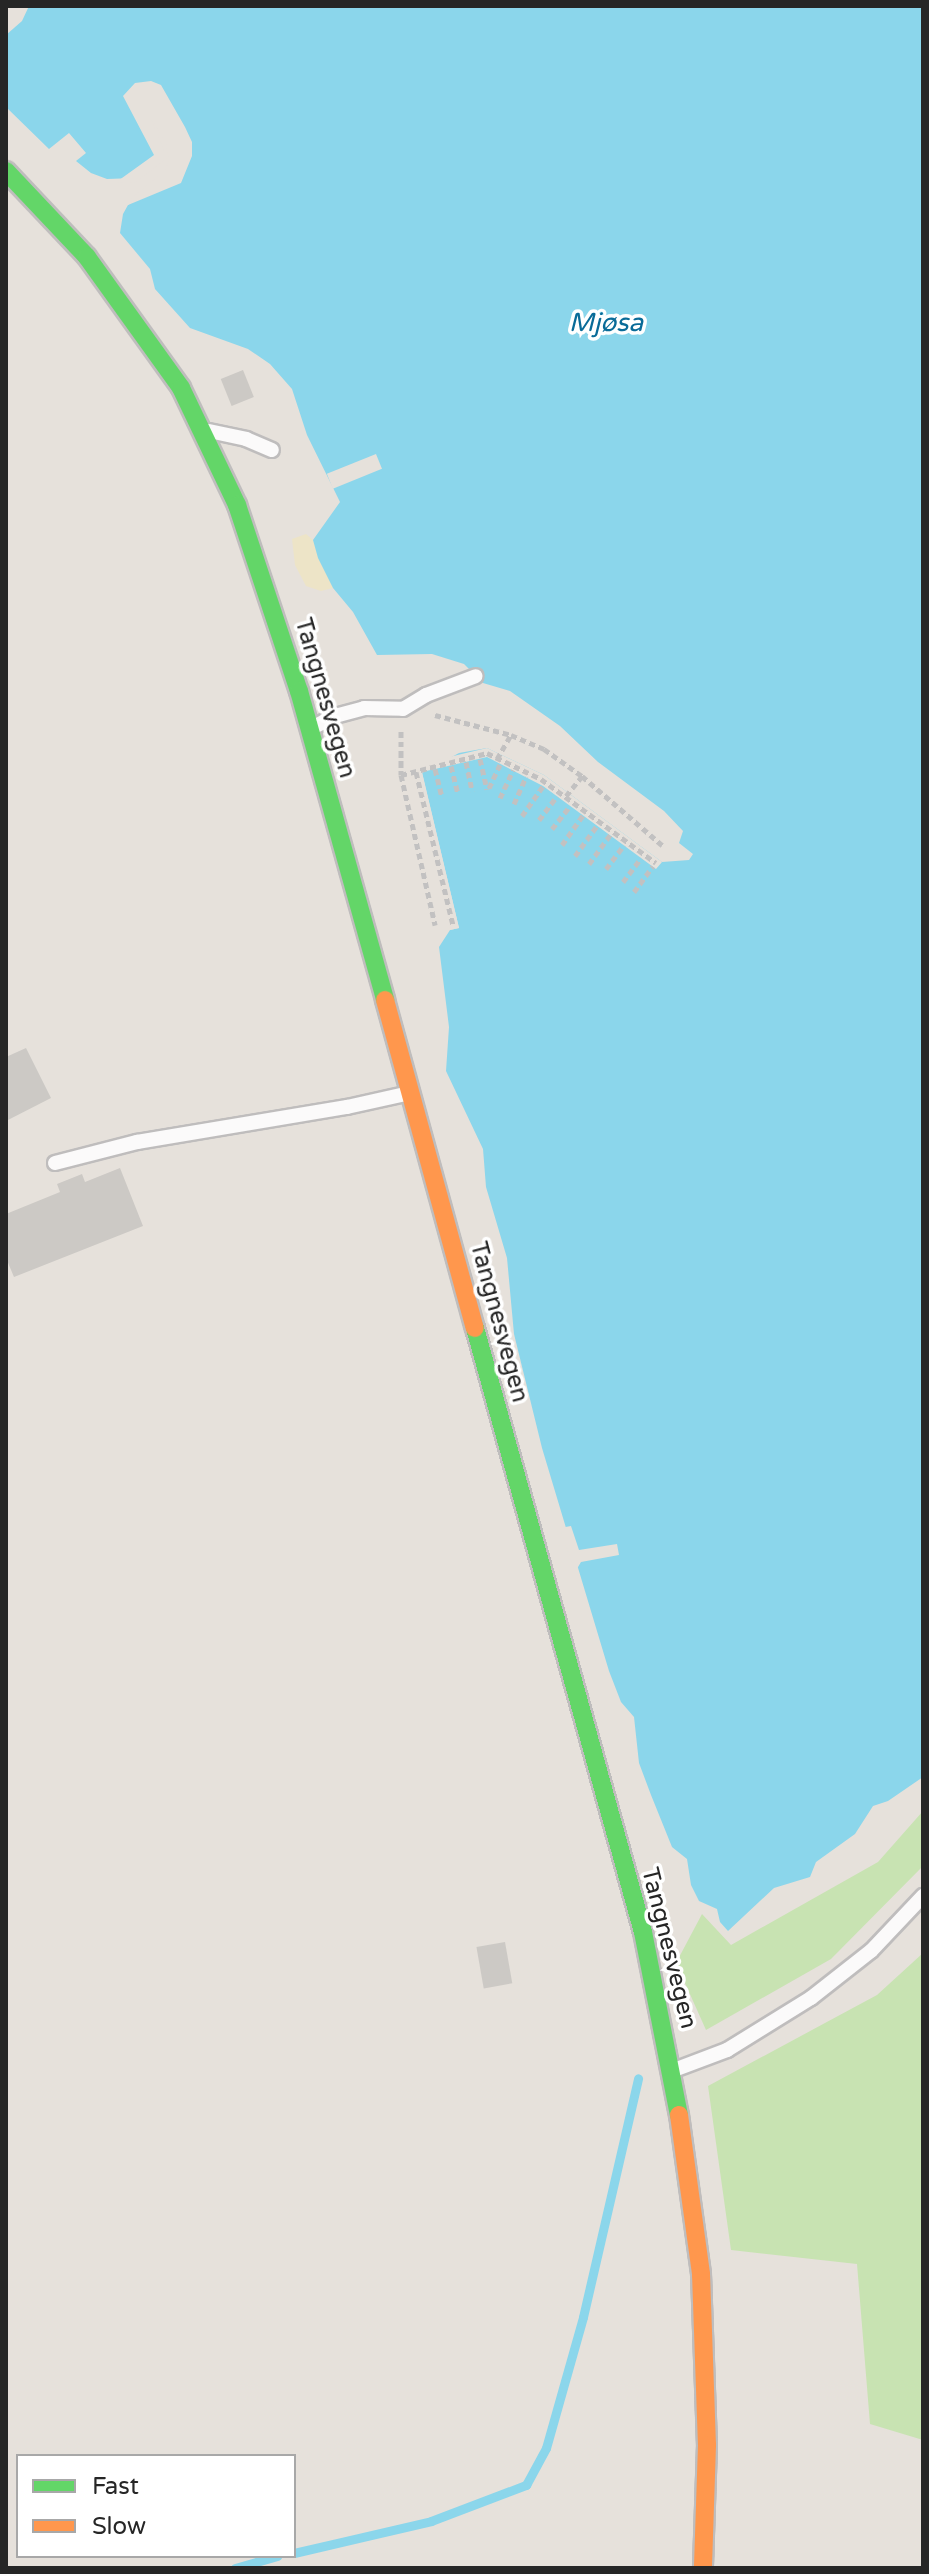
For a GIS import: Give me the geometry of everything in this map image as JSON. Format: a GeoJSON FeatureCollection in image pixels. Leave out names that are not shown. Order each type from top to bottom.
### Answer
{"type":"FeatureCollection","features":[{"type":"Feature","properties":{"kind":"main road","name":"Tangnesvegen"},"geometry":{"type":"LineString","coordinates":[[6,171],[110,286],[173,376],[204,430],[237,505],[277,617],[310,729],[643,1932],[673,2070],[701,2274],[707,2445],[703,2568]]}},
{"type":"Feature","properties":{"kind":"lane"},"geometry":{"type":"LineString","coordinates":[[204,430],[246,439],[272,450]]}},
{"type":"Feature","properties":{"kind":"lane"},"geometry":{"type":"LineString","coordinates":[[310,729],[335,716],[364,708],[403,709],[426,695],[476,676]]}},
{"type":"Feature","properties":{"kind":"lane"},"geometry":{"type":"LineString","coordinates":[[55,1163],[137,1142],[410,1093]]}},
{"type":"Feature","properties":{"kind":"lane"},"geometry":{"type":"LineString","coordinates":[[673,2070],[727,2050],[811,1998],[871,1951],[923,1896]]}},
{"type":"Feature","properties":{"kind":"path"},"geometry":{"type":"LineString","coordinates":[[435,925],[401,775],[403,709],[511,735],[544,749],[582,776],[662,845]]}},
{"type":"Feature","properties":{"kind":"path"},"geometry":{"type":"LineString","coordinates":[[480,759],[488,788],[511,735]]}},
{"type":"Feature","properties":{"kind":"path"},"geometry":{"type":"LineString","coordinates":[[401,775],[487,753],[499,762],[541,779],[655,865],[634,892]]}},
{"type":"Feature","properties":{"kind":"path"},"geometry":{"type":"LineString","coordinates":[[466,762],[472,791]]}},
{"type":"Feature","properties":{"kind":"path"},"geometry":{"type":"LineString","coordinates":[[451,766],[458,794]]}},
{"type":"Feature","properties":{"kind":"path"},"geometry":{"type":"LineString","coordinates":[[435,769],[442,798]]}},
{"type":"Feature","properties":{"kind":"path"},"geometry":{"type":"LineString","coordinates":[[500,798],[513,770]]}},
{"type":"Feature","properties":{"kind":"path"},"geometry":{"type":"LineString","coordinates":[[416,772],[453,925]]}},
{"type":"Feature","properties":{"kind":"path"},"geometry":{"type":"LineString","coordinates":[[566,796],[582,776]]}},
{"type":"Feature","properties":{"kind":"path"},"geometry":{"type":"LineString","coordinates":[[514,804],[526,777]]}},
{"type":"Feature","properties":{"kind":"path"},"geometry":{"type":"LineString","coordinates":[[522,816],[543,786]]}},
{"type":"Feature","properties":{"kind":"path"},"geometry":{"type":"LineString","coordinates":[[539,820],[557,796]]}},
{"type":"Feature","properties":{"kind":"path"},"geometry":{"type":"LineString","coordinates":[[552,829],[570,806]]}},
{"type":"Feature","properties":{"kind":"path"},"geometry":{"type":"LineString","coordinates":[[562,845],[583,815]]}},
{"type":"Feature","properties":{"kind":"path"},"geometry":{"type":"LineString","coordinates":[[575,856],[597,826]]}},
{"type":"Feature","properties":{"kind":"path"},"geometry":{"type":"LineString","coordinates":[[589,864],[610,835]]}},
{"type":"Feature","properties":{"kind":"path"},"geometry":{"type":"LineString","coordinates":[[606,869],[624,845]]}},
{"type":"Feature","properties":{"kind":"path"},"geometry":{"type":"LineString","coordinates":[[623,882],[641,858]]}},
{"type":"Feature","properties":{"kind":"green space"},"geometry":{"type":"Polygon","coordinates":[[[923,1811],[923,1866],[831,1959],[706,2030],[676,1963],[702,1914],[731,1945],[878,1862],[923,1811]]]}},
{"type":"Feature","properties":{"kind":"green space"},"geometry":{"type":"Polygon","coordinates":[[[923,1953],[923,2440],[870,2424],[857,2264],[731,2250],[708,2086],[877,1995],[923,1953]]]}},
{"type":"Feature","properties":{"kind":"sand"},"geometry":{"type":"Polygon","coordinates":[[[306,534],[313,540],[333,588],[321,591],[306,586],[295,565],[292,539],[306,534]]]}},
{"type":"Feature","properties":{"kind":"water","name":"Mjøsa"},"geometry":{"type":"Polygon","coordinates":[[[13,6],[923,6],[923,1777],[888,1801],[873,1806],[855,1834],[816,1862],[810,1877],[774,1888],[728,1931],[720,1922],[717,1909],[699,1901],[691,1885],[687,1859],[672,1847],[651,1795],[639,1763],[634,1717],[621,1702],[609,1671],[542,1448],[514,1334],[507,1258],[486,1187],[483,1149],[446,1071],[449,1027],[439,947],[450,930],[459,928],[422,773],[459,753],[487,748],[544,775],[662,862],[689,860],[693,854],[679,843],[683,831],[664,811],[598,762],[560,726],[510,691],[483,683],[464,664],[432,654],[377,655],[353,612],[333,588],[318,558],[313,540],[340,502],[307,435],[292,389],[270,364],[248,349],[190,328],[155,289],[150,269],[120,233],[128,205],[169,174],[173,160],[147,92],[140,101],[163,156],[135,178],[107,179],[91,173],[76,161],[86,153],[69,133],[49,149],[6,107],[6,21],[13,6]]]}},
{"type":"Feature","properties":{"kind":"pier"},"geometry":{"type":"Polygon","coordinates":[[[9,6],[29,6],[22,21],[6,35],[9,6]]]}},
{"type":"Feature","properties":{"kind":"pier"},"geometry":{"type":"Polygon","coordinates":[[[151,81],[161,85],[185,127],[192,142],[192,156],[181,183],[128,205],[124,204],[165,171],[169,160],[166,144],[149,114],[167,158],[136,182],[115,183],[154,155],[123,96],[135,83],[151,81]]]}},
{"type":"Feature","properties":{"kind":"pier"},"geometry":{"type":"Polygon","coordinates":[[[376,454],[382,469],[333,489],[327,474],[376,454]]]}},
{"type":"Feature","properties":{"kind":"pier"},"geometry":{"type":"Polygon","coordinates":[[[487,748],[544,775],[662,862],[656,869],[543,786],[487,757],[422,772],[459,928],[450,930],[449,926],[454,925],[418,772],[424,763],[487,748]]]}},
{"type":"Feature","properties":{"kind":"pier"},"geometry":{"type":"Polygon","coordinates":[[[571,1526],[579,1550],[617,1544],[619,1555],[581,1562],[575,1572],[560,1528],[571,1526]]]}},
{"type":"Feature","properties":{"kind":"building"},"geometry":{"type":"Polygon","coordinates":[[[243,370],[254,397],[232,406],[221,379],[243,370]]]}},
{"type":"Feature","properties":{"kind":"building"},"geometry":{"type":"Polygon","coordinates":[[[26,1048],[51,1098],[6,1121],[6,1057],[26,1048]]]}},
{"type":"Feature","properties":{"kind":"building"},"geometry":{"type":"Polygon","coordinates":[[[120,1168],[143,1226],[14,1277],[6,1258],[6,1214],[60,1192],[57,1184],[82,1174],[85,1182],[120,1168]]]}},
{"type":"Feature","properties":{"kind":"building"},"geometry":{"type":"Polygon","coordinates":[[[505,1942],[512,1983],[484,1988],[476,1947],[505,1942]]]}},
{"type":"Feature","properties":{"kind":"waterway"},"geometry":{"type":"LineString","coordinates":[[296,2553],[431,2521],[526,2485],[546,2448],[583,2317],[638,2078]]}},
{"type":"Feature","properties":{"kind":"waterway"},"geometry":{"type":"LineString","coordinates":[[235,2568],[270,2558]]}},
{"type":"Feature","properties":{"kind":"traffic: fast"},"geometry":{"type":"LineString","coordinates":[[6,171],[87,257],[181,388],[237,505],[299,691],[385,1000]]}},
{"type":"Feature","properties":{"kind":"traffic: fast"},"geometry":{"type":"LineString","coordinates":[[475,1328],[643,1932],[679,2115]]}},
{"type":"Feature","properties":{"kind":"traffic: slow"},"geometry":{"type":"LineString","coordinates":[[385,1000],[475,1328]]}},
{"type":"Feature","properties":{"kind":"traffic: slow"},"geometry":{"type":"LineString","coordinates":[[679,2115],[701,2274],[707,2445],[703,2568]]}}]}
